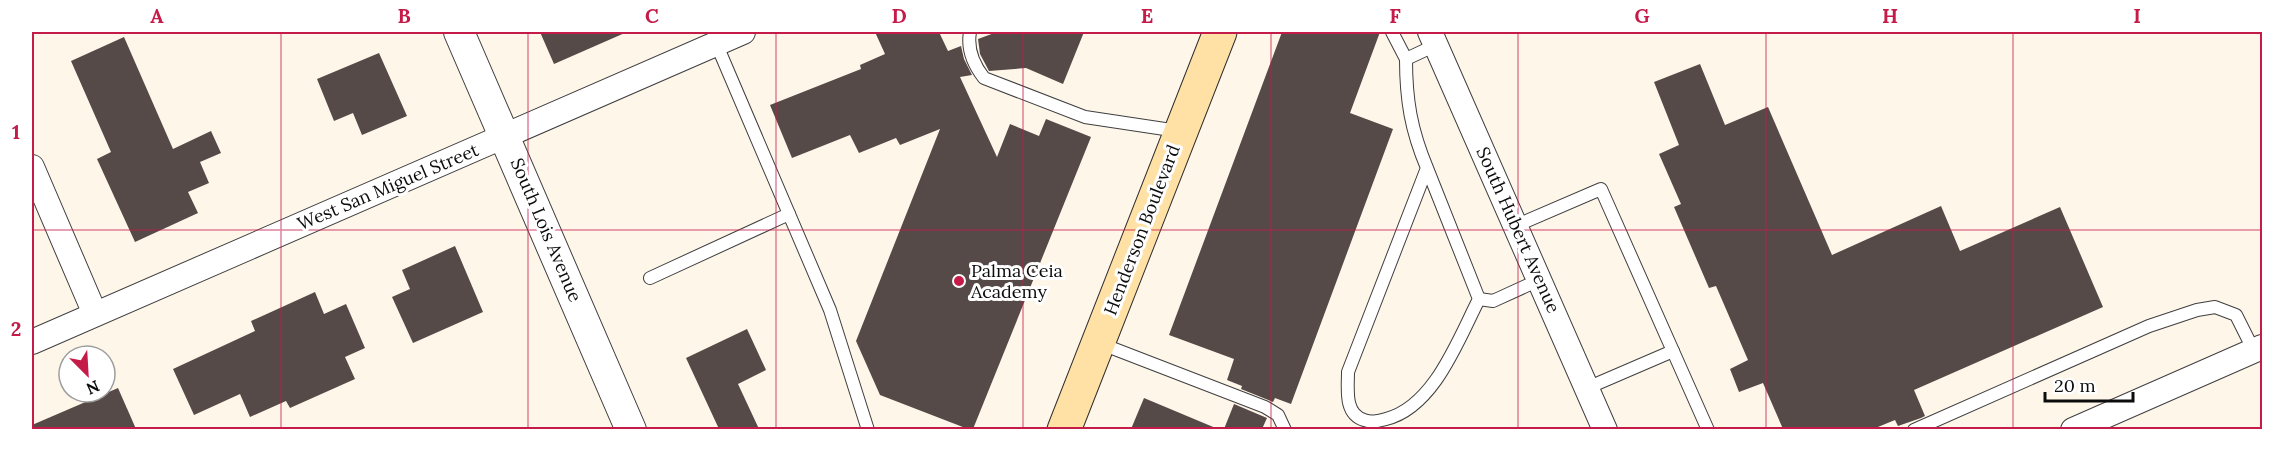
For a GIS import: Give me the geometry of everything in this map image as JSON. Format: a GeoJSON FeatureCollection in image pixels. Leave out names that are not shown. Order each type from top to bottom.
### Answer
{"type":"FeatureCollection","features":[{"type":"Feature","properties":{"kind":"main road","name":"Henderson Boulevard"},"geometry":{"type":"LineString","coordinates":[[1064,429],[1221,32]]}},
{"type":"Feature","properties":{"kind":"street","name":"South Lois Avenue"},"geometry":{"type":"LineString","coordinates":[[459,32],[631,429]]}},
{"type":"Feature","properties":{"kind":"street","name":"West San Miguel Street"},"geometry":{"type":"LineString","coordinates":[[32,342],[743,32]]}},
{"type":"Feature","properties":{"kind":"street","name":"South Hubert Avenue"},"geometry":{"type":"LineString","coordinates":[[1433,38],[1605,429]]}},
{"type":"Feature","properties":{"kind":"street"},"geometry":{"type":"LineString","coordinates":[[32,167],[95,314]]}},
{"type":"Feature","properties":{"kind":"street"},"geometry":{"type":"LineString","coordinates":[[2073,429],[2258,349]]}},
{"type":"Feature","properties":{"kind":"lane"},"geometry":{"type":"LineString","coordinates":[[970,32],[968,45],[977,70],[984,78],[1085,117],[1181,132]]}},
{"type":"Feature","properties":{"kind":"lane"},"geometry":{"type":"LineString","coordinates":[[1392,32],[1406,59],[1406,98],[1418,148],[1427,168],[1479,299],[1432,387],[1421,400],[1395,417],[1371,423],[1359,419],[1350,408],[1347,394],[1348,372],[1427,168]]}},
{"type":"Feature","properties":{"kind":"lane"},"geometry":{"type":"LineString","coordinates":[[1406,59],[1433,38]]}},
{"type":"Feature","properties":{"kind":"lane"},"geometry":{"type":"LineString","coordinates":[[716,43],[830,310],[868,429]]}},
{"type":"Feature","properties":{"kind":"lane"},"geometry":{"type":"LineString","coordinates":[[1515,226],[1601,189],[1708,429]]}},
{"type":"Feature","properties":{"kind":"lane"},"geometry":{"type":"LineString","coordinates":[[650,278],[789,214]]}},
{"type":"Feature","properties":{"kind":"lane"},"geometry":{"type":"LineString","coordinates":[[1479,299],[1493,301],[1539,280]]}},
{"type":"Feature","properties":{"kind":"lane"},"geometry":{"type":"LineString","coordinates":[[1914,429],[2149,326],[2197,310],[2215,307],[2236,315],[2258,349]]}},
{"type":"Feature","properties":{"kind":"lane"},"geometry":{"type":"LineString","coordinates":[[1098,342],[1265,407],[1278,415],[1285,429]]}},
{"type":"Feature","properties":{"kind":"lane"},"geometry":{"type":"LineString","coordinates":[[1587,388],[1673,351]]}},
{"type":"Feature","properties":{"kind":"building"},"geometry":{"type":"Polygon","coordinates":[[[540,32],[627,32],[554,64],[540,32]]]}},
{"type":"Feature","properties":{"kind":"building"},"geometry":{"type":"Polygon","coordinates":[[[875,32],[939,32],[948,51],[961,46],[964,59],[972,75],[960,77],[997,157],[1010,124],[1039,136],[1046,119],[1091,137],[973,429],[880,395],[856,341],[940,129],[900,145],[896,138],[859,153],[850,135],[792,158],[770,105],[861,69],[860,65],[885,54],[875,32]]]}},
{"type":"Feature","properties":{"kind":"building"},"geometry":{"type":"Polygon","coordinates":[[[997,32],[1084,32],[1063,84],[1026,68],[989,71],[980,54],[978,39],[997,32]]]}},
{"type":"Feature","properties":{"kind":"building"},"geometry":{"type":"Polygon","coordinates":[[[1282,32],[1380,32],[1350,113],[1393,129],[1291,404],[1275,398],[1273,402],[1241,389],[1242,386],[1227,380],[1234,359],[1169,335],[1282,32]]]}},
{"type":"Feature","properties":{"kind":"building"},"geometry":{"type":"Polygon","coordinates":[[[124,37],[173,149],[211,131],[221,153],[200,162],[209,183],[188,192],[198,213],[135,242],[97,159],[111,152],[71,61],[124,37]]]}},
{"type":"Feature","properties":{"kind":"building"},"geometry":{"type":"Polygon","coordinates":[[[379,53],[407,116],[362,135],[353,113],[334,121],[317,79],[379,53]]]}},
{"type":"Feature","properties":{"kind":"building"},"geometry":{"type":"Polygon","coordinates":[[[1700,64],[1725,125],[1768,107],[1832,255],[1941,206],[1960,251],[2060,207],[2103,307],[1914,390],[1925,416],[1921,418],[1898,426],[1895,420],[1873,429],[1783,429],[1763,383],[1739,392],[1730,369],[1748,360],[1716,286],[1709,288],[1674,207],[1681,204],[1659,154],[1679,145],[1654,82],[1700,64]]]}},
{"type":"Feature","properties":{"kind":"building"},"geometry":{"type":"Polygon","coordinates":[[[455,246],[483,312],[413,343],[392,297],[410,289],[402,270],[455,246]]]}},
{"type":"Feature","properties":{"kind":"building"},"geometry":{"type":"Polygon","coordinates":[[[315,292],[324,314],[346,304],[365,348],[345,357],[355,379],[290,408],[286,401],[250,417],[240,394],[194,415],[173,369],[255,331],[251,321],[315,292]]]}},
{"type":"Feature","properties":{"kind":"building"},"geometry":{"type":"Polygon","coordinates":[[[747,329],[766,370],[738,384],[759,429],[719,429],[686,358],[747,329]]]}},
{"type":"Feature","properties":{"kind":"building"},"geometry":{"type":"Polygon","coordinates":[[[117,388],[136,429],[32,429],[32,425],[81,404],[117,404],[117,388]]]}},
{"type":"Feature","properties":{"kind":"building"},"geometry":{"type":"Polygon","coordinates":[[[1144,398],[1218,429],[1131,429],[1144,398]]]}},
{"type":"Feature","properties":{"kind":"building"},"geometry":{"type":"Polygon","coordinates":[[[1234,404],[1267,418],[1262,429],[1224,429],[1234,404]]]}},
{"type":"Feature","properties":{"kind":"place","name":"Palma Ceia Academy"},"geometry":{"type":"Point","coordinates":[959,281]}}]}
